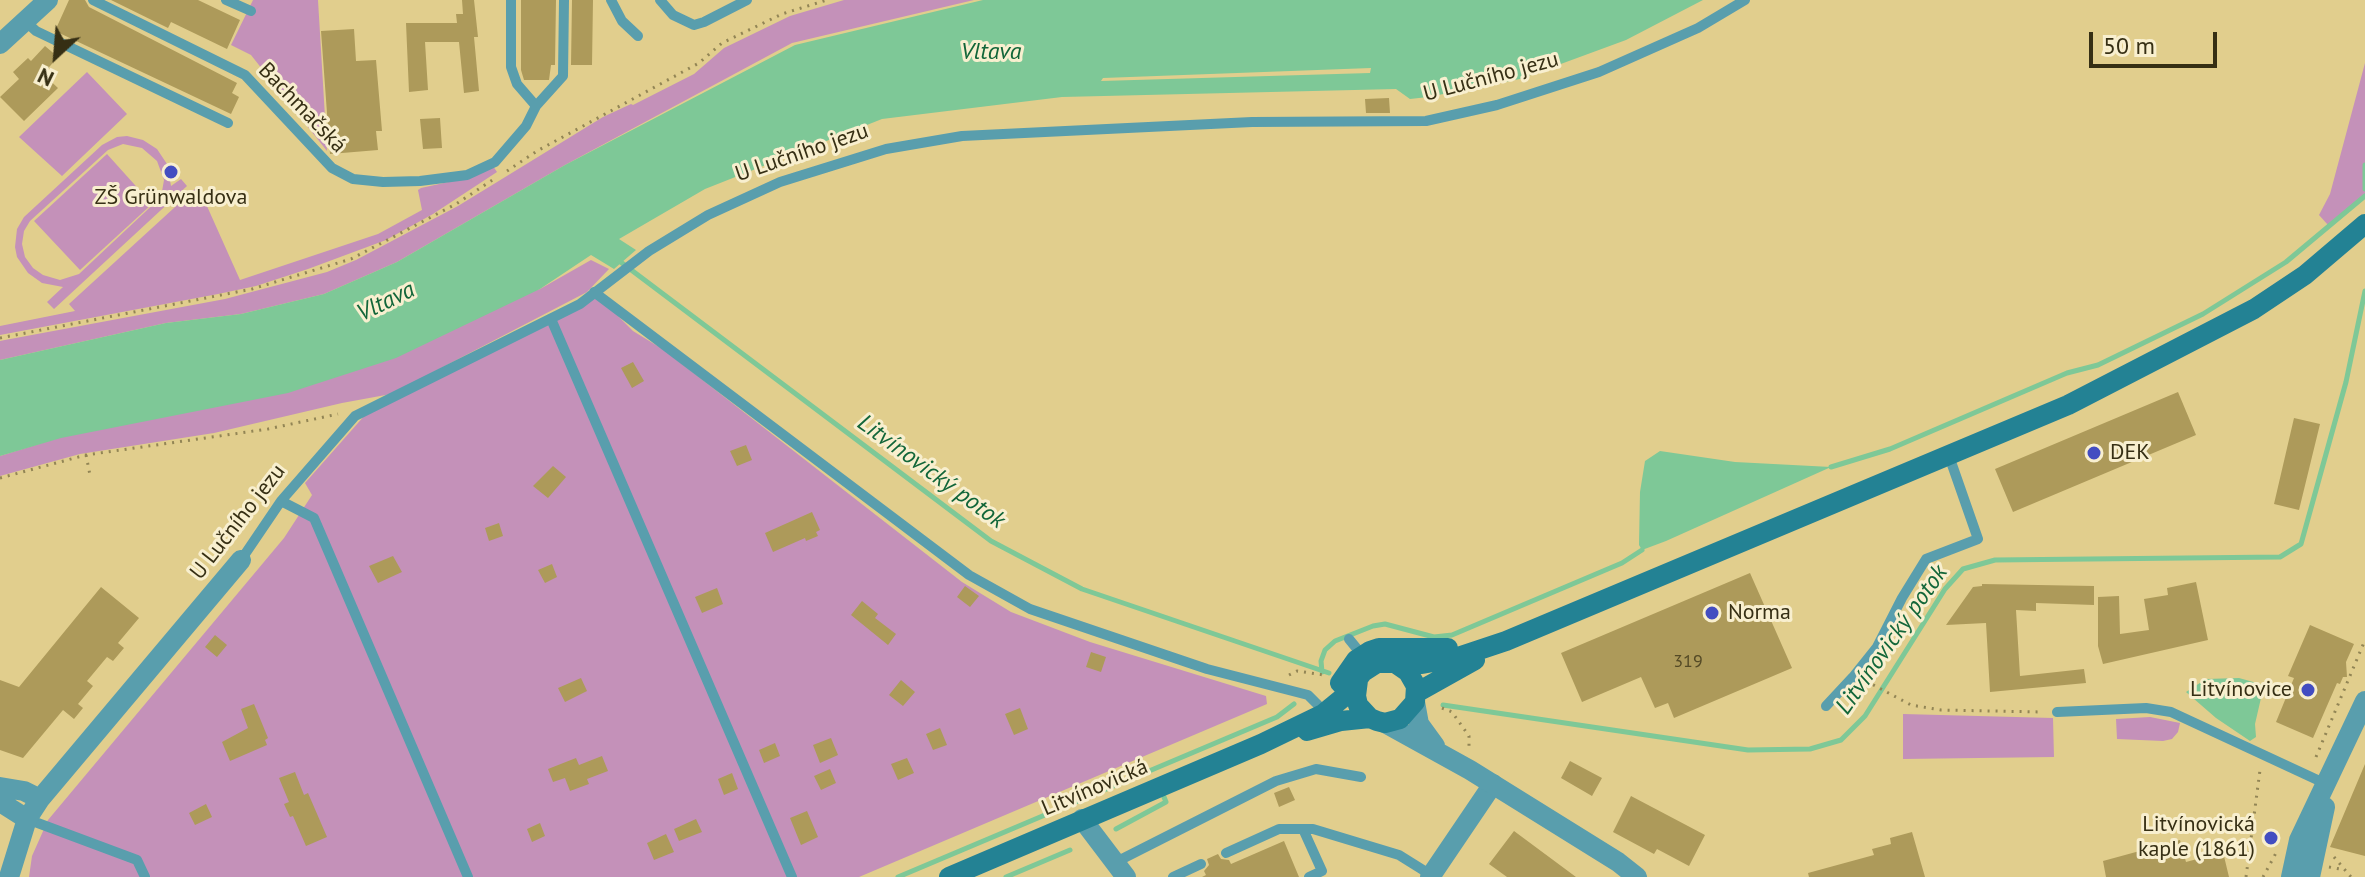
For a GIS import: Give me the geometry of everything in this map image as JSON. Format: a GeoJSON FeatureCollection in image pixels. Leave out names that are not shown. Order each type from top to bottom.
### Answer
{"type":"FeatureCollection","features":[{"type":"Feature","properties":{"kind":"main road"},"geometry":{"type":"LineString","coordinates":[[1506,641],[1416,698],[1400,719],[1377,720],[1358,705],[1358,680],[1370,667],[1386,662],[1422,664],[1455,658],[1506,641],[2068,405],[2254,309],[2305,275],[2365,224]]}},
{"type":"Feature","properties":{"kind":"main road"},"geometry":{"type":"LineString","coordinates":[[1261,744],[1334,691],[1351,665],[1356,647],[1437,649],[1506,641]]}},
{"type":"Feature","properties":{"kind":"main road"},"geometry":{"type":"LineString","coordinates":[[1395,663],[1413,678],[1416,698]]}},
{"type":"Feature","properties":{"kind":"main road","name":"Litvínovická"},"geometry":{"type":"LineString","coordinates":[[949,877],[1261,744],[1323,714],[1345,696],[1358,680]]}},
{"type":"Feature","properties":{"kind":"main road","name":"Litvínovická"},"geometry":{"type":"LineString","coordinates":[[1261,744],[1341,721],[1377,720]]}},
{"type":"Feature","properties":{"kind":"street"},"geometry":{"type":"LineString","coordinates":[[0,44],[48,0]]}},
{"type":"Feature","properties":{"kind":"street","name":"U Lučního jezu"},"geometry":{"type":"LineString","coordinates":[[9,877],[18,841],[40,799],[241,560]]}},
{"type":"Feature","properties":{"kind":"street"},"geometry":{"type":"LineString","coordinates":[[1416,698],[1419,724],[1437,750]]}},
{"type":"Feature","properties":{"kind":"street"},"geometry":{"type":"LineString","coordinates":[[2291,877],[2299,840],[2365,701]]}},
{"type":"Feature","properties":{"kind":"street"},"geometry":{"type":"LineString","coordinates":[[1377,720],[1437,750],[1618,862],[1637,877]]}},
{"type":"Feature","properties":{"kind":"street"},"geometry":{"type":"LineString","coordinates":[[2310,877],[2320,822],[2338,759]]}},
{"type":"Feature","properties":{"kind":"street"},"geometry":{"type":"LineString","coordinates":[[1431,876],[1493,784]]}},
{"type":"Feature","properties":{"kind":"street"},"geometry":{"type":"LineString","coordinates":[[0,787],[24,791],[40,799]]}},
{"type":"Feature","properties":{"kind":"street"},"geometry":{"type":"LineString","coordinates":[[0,802],[27,819]]}},
{"type":"Feature","properties":{"kind":"street"},"geometry":{"type":"LineString","coordinates":[[1082,819],[1121,870]]}},
{"type":"Feature","properties":{"kind":"lane","name":"Bachmačská"},"geometry":{"type":"LineString","coordinates":[[93,0],[245,75],[317,154],[341,174],[353,179],[383,182],[467,175],[495,162],[526,126],[536,106],[563,76],[564,0]]}},
{"type":"Feature","properties":{"kind":"lane"},"geometry":{"type":"LineString","coordinates":[[226,0],[251,11]]}},
{"type":"Feature","properties":{"kind":"lane"},"geometry":{"type":"LineString","coordinates":[[511,0],[511,67],[517,84],[536,106]]}},
{"type":"Feature","properties":{"kind":"lane"},"geometry":{"type":"LineString","coordinates":[[611,0],[622,21],[638,36]]}},
{"type":"Feature","properties":{"kind":"lane"},"geometry":{"type":"LineString","coordinates":[[660,0],[673,15],[694,25],[747,0]]}},
{"type":"Feature","properties":{"kind":"lane","name":"U Lučního jezu"},"geometry":{"type":"LineString","coordinates":[[241,560],[281,501],[355,416],[580,304],[649,251],[708,215],[780,182],[842,161],[924,141],[962,136],[1153,125],[1426,121],[1497,105],[1599,72],[1698,28],[1745,0]]}},
{"type":"Feature","properties":{"kind":"lane"},"geometry":{"type":"LineString","coordinates":[[25,21],[36,31],[228,123]]}},
{"type":"Feature","properties":{"kind":"lane"},"geometry":{"type":"LineString","coordinates":[[594,292],[969,575],[1030,609],[1207,669],[1308,695],[1318,705]]}},
{"type":"Feature","properties":{"kind":"lane"},"geometry":{"type":"LineString","coordinates":[[551,319],[792,877]]}},
{"type":"Feature","properties":{"kind":"lane"},"geometry":{"type":"LineString","coordinates":[[1826,706],[1877,647],[1926,559],[1978,539],[1949,456]]}},
{"type":"Feature","properties":{"kind":"lane"},"geometry":{"type":"LineString","coordinates":[[281,501],[314,518],[468,877]]}},
{"type":"Feature","properties":{"kind":"lane"},"geometry":{"type":"LineString","coordinates":[[2057,712],[2146,708],[2171,712],[2324,783]]}},
{"type":"Feature","properties":{"kind":"lane"},"geometry":{"type":"LineString","coordinates":[[1121,870],[1276,781],[1316,769],[1361,777]]}},
{"type":"Feature","properties":{"kind":"lane"},"geometry":{"type":"LineString","coordinates":[[27,819],[137,860],[145,877]]}},
{"type":"Feature","properties":{"kind":"lane"},"geometry":{"type":"LineString","coordinates":[[1241,860],[1231,851],[1279,829],[1313,829],[1399,855],[1431,876]]}},
{"type":"Feature","properties":{"kind":"lane"},"geometry":{"type":"LineString","coordinates":[[1303,829],[1322,871],[1309,877]]}},
{"type":"Feature","properties":{"kind":"lane"},"geometry":{"type":"LineString","coordinates":[[1174,877],[1201,864]]}},
{"type":"Feature","properties":{"kind":"path"},"geometry":{"type":"LineString","coordinates":[[0,478],[86,457],[268,429],[343,413]]}},
{"type":"Feature","properties":{"kind":"path"},"geometry":{"type":"LineString","coordinates":[[86,457],[90,475]]}},
{"type":"Feature","properties":{"kind":"path"},"geometry":{"type":"LineString","coordinates":[[1272,686],[1297,671],[1328,676]]}},
{"type":"Feature","properties":{"kind":"path"},"geometry":{"type":"LineString","coordinates":[[1874,686],[1911,705],[1941,710],[2057,712]]}},
{"type":"Feature","properties":{"kind":"path"},"geometry":{"type":"LineString","coordinates":[[1442,708],[1452,712],[1469,736],[1470,770]]}},
{"type":"Feature","properties":{"kind":"path"},"geometry":{"type":"LineString","coordinates":[[2246,877],[2262,755]]}},
{"type":"Feature","properties":{"kind":"shaded area"},"geometry":{"type":"Polygon","coordinates":[[[253,0],[318,0],[327,151],[251,55],[231,45],[253,0]]]}},
{"type":"Feature","properties":{"kind":"shaded area"},"geometry":{"type":"Polygon","coordinates":[[[844,0],[974,0],[792,43],[565,165],[397,262],[324,294],[241,314],[166,323],[0,360],[0,341],[225,299],[327,272],[356,260],[458,206],[603,117],[694,74],[724,48],[790,16],[844,0]]]}},
{"type":"Feature","properties":{"kind":"shaded area"},"geometry":{"type":"Polygon","coordinates":[[[2365,63],[2365,197],[2328,225],[2319,215],[2330,194],[2365,63]]]}},
{"type":"Feature","properties":{"kind":"shaded area"},"geometry":{"type":"Polygon","coordinates":[[[87,72],[127,114],[62,176],[19,137],[87,72]]]}},
{"type":"Feature","properties":{"kind":"shaded area"},"geometry":{"type":"Polygon","coordinates":[[[117,137],[143,140],[157,149],[167,164],[171,186],[181,179],[187,186],[54,309],[47,302],[63,287],[42,283],[28,273],[17,257],[17,229],[24,217],[102,145],[117,137]],[[123,144],[108,150],[30,221],[22,244],[25,257],[33,268],[60,280],[79,274],[161,197],[164,180],[157,161],[142,148],[123,144]]]}},
{"type":"Feature","properties":{"kind":"shaded area"},"geometry":{"type":"Polygon","coordinates":[[[107,154],[152,204],[80,270],[34,221],[107,154]]]}},
{"type":"Feature","properties":{"kind":"shaded area"},"geometry":{"type":"Polygon","coordinates":[[[493,166],[497,172],[433,214],[386,240],[308,269],[256,286],[0,335],[0,326],[75,311],[69,304],[198,186],[240,280],[378,234],[422,210],[418,190],[421,188],[471,177],[493,166]]]}},
{"type":"Feature","properties":{"kind":"shaded area"},"geometry":{"type":"Polygon","coordinates":[[[591,260],[609,269],[587,292],[391,394],[214,433],[80,454],[0,476],[0,456],[540,289],[591,260]]]}},
{"type":"Feature","properties":{"kind":"shaded area"},"geometry":{"type":"Polygon","coordinates":[[[594,292],[633,331],[664,350],[962,582],[1011,612],[1090,642],[1266,696],[1267,704],[859,877],[29,877],[32,856],[48,820],[284,538],[312,495],[305,483],[373,406],[594,292]]]}},
{"type":"Feature","properties":{"kind":"shaded area"},"geometry":{"type":"Polygon","coordinates":[[[1903,714],[2053,718],[2054,757],[1903,759],[1903,714]]]}},
{"type":"Feature","properties":{"kind":"shaded area"},"geometry":{"type":"Polygon","coordinates":[[[2150,717],[2180,723],[2178,732],[2172,739],[2163,741],[2117,739],[2116,719],[2150,717]]]}},
{"type":"Feature","properties":{"kind":"water","name":"Vltava"},"geometry":{"type":"Polygon","coordinates":[[[983,0],[1703,0],[1626,40],[1520,79],[1428,97],[1410,99],[1396,89],[1062,97],[882,119],[705,189],[619,239],[636,250],[614,269],[591,255],[540,289],[396,358],[288,393],[61,438],[0,456],[0,360],[166,323],[241,314],[324,294],[397,262],[565,165],[795,45],[983,0]],[[1371,68],[1103,78],[1101,81],[1370,73],[1371,68]]]}},
{"type":"Feature","properties":{"kind":"water"},"geometry":{"type":"Polygon","coordinates":[[[1660,451],[1735,462],[1831,467],[1642,550],[1639,545],[1640,492],[1645,461],[1660,451]]]}},
{"type":"Feature","properties":{"kind":"water"},"geometry":{"type":"Polygon","coordinates":[[[2239,678],[2264,685],[2255,724],[2256,737],[2250,741],[2216,718],[2186,692],[2206,679],[2239,678]]]}},
{"type":"Feature","properties":{"kind":"building"},"geometry":{"type":"Polygon","coordinates":[[[69,0],[85,0],[89,7],[237,83],[232,93],[239,97],[231,114],[55,31],[69,0]]]}},
{"type":"Feature","properties":{"kind":"building"},"geometry":{"type":"Polygon","coordinates":[[[111,0],[198,0],[240,20],[227,49],[171,22],[168,28],[111,0]]]}},
{"type":"Feature","properties":{"kind":"building"},"geometry":{"type":"Polygon","coordinates":[[[462,0],[474,0],[479,91],[464,93],[459,42],[425,42],[428,90],[409,92],[406,23],[457,23],[456,14],[463,14],[462,0]]]}},
{"type":"Feature","properties":{"kind":"building"},"geometry":{"type":"Polygon","coordinates":[[[521,0],[556,0],[555,65],[551,65],[549,80],[524,80],[521,70],[521,0]]]}},
{"type":"Feature","properties":{"kind":"building"},"geometry":{"type":"Polygon","coordinates":[[[572,0],[593,0],[592,65],[571,65],[572,0]]]}},
{"type":"Feature","properties":{"kind":"building"},"geometry":{"type":"Polygon","coordinates":[[[354,29],[356,61],[376,60],[382,131],[376,131],[378,150],[330,154],[321,31],[354,29]]]}},
{"type":"Feature","properties":{"kind":"building"},"geometry":{"type":"Polygon","coordinates":[[[45,46],[58,57],[43,74],[58,88],[24,121],[0,97],[19,79],[13,72],[28,58],[31,61],[45,46]]]}},
{"type":"Feature","properties":{"kind":"building"},"geometry":{"type":"Polygon","coordinates":[[[1389,98],[1390,113],[1366,113],[1365,99],[1389,98]]]}},
{"type":"Feature","properties":{"kind":"building"},"geometry":{"type":"Polygon","coordinates":[[[440,118],[442,148],[423,149],[420,119],[440,118]]]}},
{"type":"Feature","properties":{"kind":"building"},"geometry":{"type":"Polygon","coordinates":[[[633,362],[644,381],[632,388],[621,368],[633,362]]]}},
{"type":"Feature","properties":{"kind":"building","name":"DEK"},"geometry":{"type":"Polygon","coordinates":[[[2178,392],[2196,435],[2013,512],[1995,469],[2178,392]]]}},
{"type":"Feature","properties":{"kind":"building"},"geometry":{"type":"Polygon","coordinates":[[[2294,418],[2320,424],[2299,510],[2274,504],[2294,418]]]}},
{"type":"Feature","properties":{"kind":"building"},"geometry":{"type":"Polygon","coordinates":[[[746,445],[752,460],[737,466],[730,451],[746,445]]]}},
{"type":"Feature","properties":{"kind":"building"},"geometry":{"type":"Polygon","coordinates":[[[553,466],[566,477],[548,498],[533,486],[553,466]]]}},
{"type":"Feature","properties":{"kind":"building"},"geometry":{"type":"Polygon","coordinates":[[[812,512],[820,530],[816,532],[818,536],[806,541],[805,538],[773,552],[765,533],[812,512]]]}},
{"type":"Feature","properties":{"kind":"building"},"geometry":{"type":"Polygon","coordinates":[[[499,523],[503,536],[489,541],[485,528],[499,523]]]}},
{"type":"Feature","properties":{"kind":"building"},"geometry":{"type":"Polygon","coordinates":[[[393,556],[402,572],[378,583],[369,566],[393,556]]]}},
{"type":"Feature","properties":{"kind":"building"},"geometry":{"type":"Polygon","coordinates":[[[552,564],[557,577],[545,583],[538,570],[552,564]]]}},
{"type":"Feature","properties":{"kind":"building","name":"Norma"},"geometry":{"type":"Polygon","coordinates":[[[1750,573],[1792,668],[1674,718],[1668,703],[1655,708],[1641,677],[1582,702],[1561,653],[1750,573]]]}},
{"type":"Feature","properties":{"kind":"building"},"geometry":{"type":"Polygon","coordinates":[[[2196,582],[2208,640],[2103,664],[2098,646],[2098,597],[2119,596],[2120,634],[2149,630],[2144,599],[2168,595],[2167,588],[2196,582]]]}},
{"type":"Feature","properties":{"kind":"building"},"geometry":{"type":"Polygon","coordinates":[[[1982,584],[2094,586],[2094,605],[2036,603],[2036,611],[2016,610],[2020,676],[2084,669],[2086,683],[1990,692],[1986,623],[1946,625],[1973,587],[1982,584]]]}},
{"type":"Feature","properties":{"kind":"building"},"geometry":{"type":"Polygon","coordinates":[[[965,586],[979,596],[970,607],[957,597],[965,586]]]}},
{"type":"Feature","properties":{"kind":"building"},"geometry":{"type":"Polygon","coordinates":[[[101,587],[139,618],[118,643],[124,648],[113,661],[107,657],[87,681],[93,686],[78,704],[83,708],[74,719],[63,710],[23,758],[0,750],[0,680],[19,687],[101,587]]]}},
{"type":"Feature","properties":{"kind":"building"},"geometry":{"type":"Polygon","coordinates":[[[717,588],[723,604],[702,613],[695,597],[717,588]]]}},
{"type":"Feature","properties":{"kind":"building"},"geometry":{"type":"Polygon","coordinates":[[[862,601],[878,614],[875,618],[896,634],[888,645],[851,615],[862,601]]]}},
{"type":"Feature","properties":{"kind":"building"},"geometry":{"type":"Polygon","coordinates":[[[2310,625],[2354,644],[2346,662],[2347,677],[2343,677],[2340,684],[2337,683],[2313,738],[2276,722],[2294,678],[2288,676],[2310,625]]]}},
{"type":"Feature","properties":{"kind":"building"},"geometry":{"type":"Polygon","coordinates":[[[215,635],[227,645],[217,657],[205,647],[215,635]]]}},
{"type":"Feature","properties":{"kind":"building"},"geometry":{"type":"Polygon","coordinates":[[[1091,652],[1106,657],[1101,672],[1086,667],[1091,652]]]}},
{"type":"Feature","properties":{"kind":"building"},"geometry":{"type":"Polygon","coordinates":[[[581,678],[587,691],[565,702],[558,688],[581,678]]]}},
{"type":"Feature","properties":{"kind":"building"},"geometry":{"type":"Polygon","coordinates":[[[901,680],[915,692],[903,706],[889,695],[901,680]]]}},
{"type":"Feature","properties":{"kind":"building"},"geometry":{"type":"Polygon","coordinates":[[[254,704],[268,738],[265,740],[267,745],[230,761],[222,742],[248,728],[241,709],[254,704]]]}},
{"type":"Feature","properties":{"kind":"building"},"geometry":{"type":"Polygon","coordinates":[[[1020,708],[1028,729],[1014,735],[1005,714],[1020,708]]]}},
{"type":"Feature","properties":{"kind":"building"},"geometry":{"type":"Polygon","coordinates":[[[940,728],[947,745],[933,750],[926,734],[940,728]]]}},
{"type":"Feature","properties":{"kind":"building"},"geometry":{"type":"Polygon","coordinates":[[[831,738],[838,755],[820,763],[813,745],[831,738]]]}},
{"type":"Feature","properties":{"kind":"building"},"geometry":{"type":"Polygon","coordinates":[[[775,743],[780,756],[764,763],[759,750],[775,743]]]}},
{"type":"Feature","properties":{"kind":"building"},"geometry":{"type":"Polygon","coordinates":[[[602,756],[608,771],[587,779],[589,784],[570,791],[565,778],[553,782],[548,769],[576,758],[579,765],[602,756]]]}},
{"type":"Feature","properties":{"kind":"building"},"geometry":{"type":"Polygon","coordinates":[[[907,758],[914,773],[898,780],[891,764],[907,758]]]}},
{"type":"Feature","properties":{"kind":"building"},"geometry":{"type":"Polygon","coordinates":[[[1570,761],[1602,778],[1592,796],[1561,778],[1570,761]]]}},
{"type":"Feature","properties":{"kind":"building"},"geometry":{"type":"Polygon","coordinates":[[[2365,764],[2365,856],[2330,847],[2365,764]]]}},
{"type":"Feature","properties":{"kind":"building"},"geometry":{"type":"Polygon","coordinates":[[[830,769],[836,783],[821,790],[814,776],[830,769]]]}},
{"type":"Feature","properties":{"kind":"building"},"geometry":{"type":"Polygon","coordinates":[[[295,772],[327,837],[306,846],[293,816],[290,817],[284,804],[289,802],[279,778],[295,772]]]}},
{"type":"Feature","properties":{"kind":"building"},"geometry":{"type":"Polygon","coordinates":[[[732,773],[738,789],[724,795],[718,779],[732,773]]]}},
{"type":"Feature","properties":{"kind":"building"},"geometry":{"type":"Polygon","coordinates":[[[1289,787],[1295,800],[1279,807],[1274,793],[1289,787]]]}},
{"type":"Feature","properties":{"kind":"building"},"geometry":{"type":"Polygon","coordinates":[[[1631,796],[1705,835],[1689,866],[1657,849],[1654,854],[1613,832],[1631,796]]]}},
{"type":"Feature","properties":{"kind":"building"},"geometry":{"type":"Polygon","coordinates":[[[206,804],[212,817],[195,825],[189,813],[206,804]]]}},
{"type":"Feature","properties":{"kind":"building"},"geometry":{"type":"Polygon","coordinates":[[[807,811],[818,837],[801,845],[790,818],[807,811]]]}},
{"type":"Feature","properties":{"kind":"building"},"geometry":{"type":"Polygon","coordinates":[[[696,819],[702,832],[679,841],[674,829],[696,819]]]}},
{"type":"Feature","properties":{"kind":"building"},"geometry":{"type":"Polygon","coordinates":[[[540,823],[545,836],[532,842],[527,829],[540,823]]]}},
{"type":"Feature","properties":{"kind":"building"},"geometry":{"type":"Polygon","coordinates":[[[1514,831],[1576,877],[1507,877],[1489,864],[1514,831]]]}},
{"type":"Feature","properties":{"kind":"building"},"geometry":{"type":"Polygon","coordinates":[[[1912,832],[1925,877],[1809,877],[1808,873],[1874,855],[1872,849],[1891,844],[1890,838],[1912,832]]]}},
{"type":"Feature","properties":{"kind":"building"},"geometry":{"type":"Polygon","coordinates":[[[666,834],[674,852],[654,860],[647,843],[666,834]]]}},
{"type":"Feature","properties":{"kind":"building"},"geometry":{"type":"Polygon","coordinates":[[[2180,840],[2186,862],[2223,852],[2229,877],[2106,877],[2103,861],[2180,840]]]}},
{"type":"Feature","properties":{"kind":"building"},"geometry":{"type":"Polygon","coordinates":[[[1284,841],[1299,877],[1202,877],[1206,875],[1204,871],[1209,865],[1207,859],[1218,854],[1231,864],[1284,841]]]}},
{"type":"Feature","properties":{"kind":"waterway"},"geometry":{"type":"LineString","coordinates":[[2365,165],[2365,189]]}},
{"type":"Feature","properties":{"kind":"waterway"},"geometry":{"type":"LineString","coordinates":[[1831,467],[1890,449],[2067,373],[2098,365],[2203,314],[2286,262],[2365,196]]}},
{"type":"Feature","properties":{"kind":"waterway","name":"Litvínovický potok"},"geometry":{"type":"LineString","coordinates":[[618,260],[991,541],[1082,589],[1329,673]]}},
{"type":"Feature","properties":{"kind":"waterway","name":"Litvínovický potok"},"geometry":{"type":"LineString","coordinates":[[1443,705],[1748,750],[1810,749],[1841,740],[1865,716],[1945,589],[1963,569],[1995,560],[2280,557],[2301,544],[2346,382],[2365,291]]}},
{"type":"Feature","properties":{"kind":"waterway"},"geometry":{"type":"LineString","coordinates":[[1322,672],[1321,661],[1325,650],[1335,641],[1373,626],[1385,624],[1434,637],[1452,635],[1622,563],[1642,550]]}},
{"type":"Feature","properties":{"kind":"waterway"},"geometry":{"type":"LineString","coordinates":[[898,877],[1277,717],[1294,704]]}},
{"type":"Feature","properties":{"kind":"waterway"},"geometry":{"type":"LineString","coordinates":[[1116,829],[1166,802],[1164,797]]}},
{"type":"Feature","properties":{"kind":"waterway"},"geometry":{"type":"LineString","coordinates":[[1006,877],[1070,850]]}},
{"type":"Feature","properties":{"kind":"place","name":"ZŠ Grünwaldova"},"geometry":{"type":"Point","coordinates":[171,172]}},
{"type":"Feature","properties":{"kind":"place","name":"DEK"},"geometry":{"type":"Point","coordinates":[2094,453]}},
{"type":"Feature","properties":{"kind":"place","name":"Norma"},"geometry":{"type":"Point","coordinates":[1712,613]}},
{"type":"Feature","properties":{"kind":"place","name":"Litvínovice"},"geometry":{"type":"Point","coordinates":[2308,690]}},
{"type":"Feature","properties":{"kind":"place","name":"Litvínovická kaple (1861)"},"geometry":{"type":"Point","coordinates":[2271,838]}}]}
